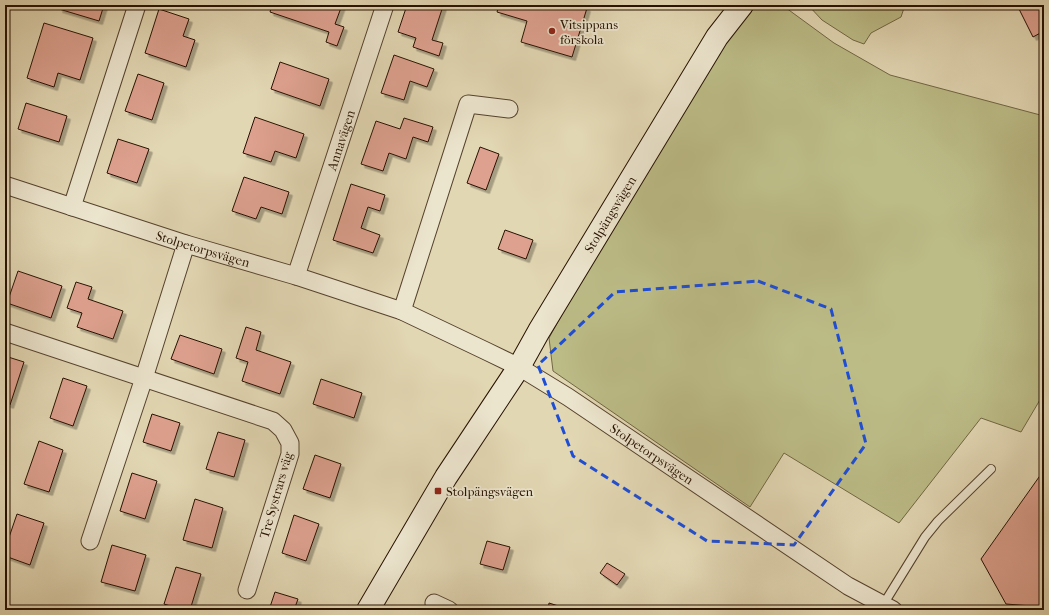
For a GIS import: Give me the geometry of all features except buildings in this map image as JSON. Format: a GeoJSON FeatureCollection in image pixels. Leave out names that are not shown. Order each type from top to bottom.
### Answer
{"type":"FeatureCollection","features":[{"type":"Feature","properties":{"kind":"main road","name":"Stolpängsvägen"},"geometry":{"type":"LineString","coordinates":[[368,610],[446,477],[519,367],[539,331],[717,37],[742,5]]}},
{"type":"Feature","properties":{"kind":"street"},"geometry":{"type":"LineString","coordinates":[[72,207],[137,5]]}},
{"type":"Feature","properties":{"kind":"street","name":"Annavägen"},"geometry":{"type":"LineString","coordinates":[[296,276],[385,5]]}},
{"type":"Feature","properties":{"kind":"street"},"geometry":{"type":"LineString","coordinates":[[402,311],[468,104],[509,109]]}},
{"type":"Feature","properties":{"kind":"street","name":"Stolpetorpsvägen"},"geometry":{"type":"LineString","coordinates":[[5,185],[186,244],[296,276],[402,311],[519,367],[568,397],[848,586],[888,608]]}},
{"type":"Feature","properties":{"kind":"street"},"geometry":{"type":"LineString","coordinates":[[90,541],[144,378],[186,244]]}},
{"type":"Feature","properties":{"kind":"street","name":"Tre Systrars väg"},"geometry":{"type":"LineString","coordinates":[[5,332],[273,421],[283,430],[290,443],[290,454],[247,590]]}},
{"type":"Feature","properties":{"kind":"lane"},"geometry":{"type":"LineString","coordinates":[[888,608],[925,537],[938,521],[991,469]]}},
{"type":"Feature","properties":{"kind":"highlighted area"},"geometry":{"type":"Polygon","coordinates":[[[758,281],[831,309],[866,444],[794,545],[707,541],[573,456],[538,365],[615,292],[758,281]]]}},
{"type":"Feature","properties":{"kind":"green space"},"geometry":{"type":"Polygon","coordinates":[[[757,5],[782,5],[834,43],[890,75],[1044,116],[1044,393],[1021,432],[981,418],[899,523],[784,453],[750,507],[553,371],[549,338],[586,271],[716,53],[757,5]]]}},
{"type":"Feature","properties":{"kind":"green space"},"geometry":{"type":"Polygon","coordinates":[[[808,5],[905,5],[901,17],[871,33],[864,44],[853,40],[822,20],[808,5]]]}},
{"type":"Feature","properties":{"kind":"place","name":"Vitsippans förskola"},"geometry":{"type":"Point","coordinates":[552,31]}},
{"type":"Feature","properties":{"kind":"place","name":"Stolpängsvägen"},"geometry":{"type":"Point","coordinates":[438,491]}}]}
